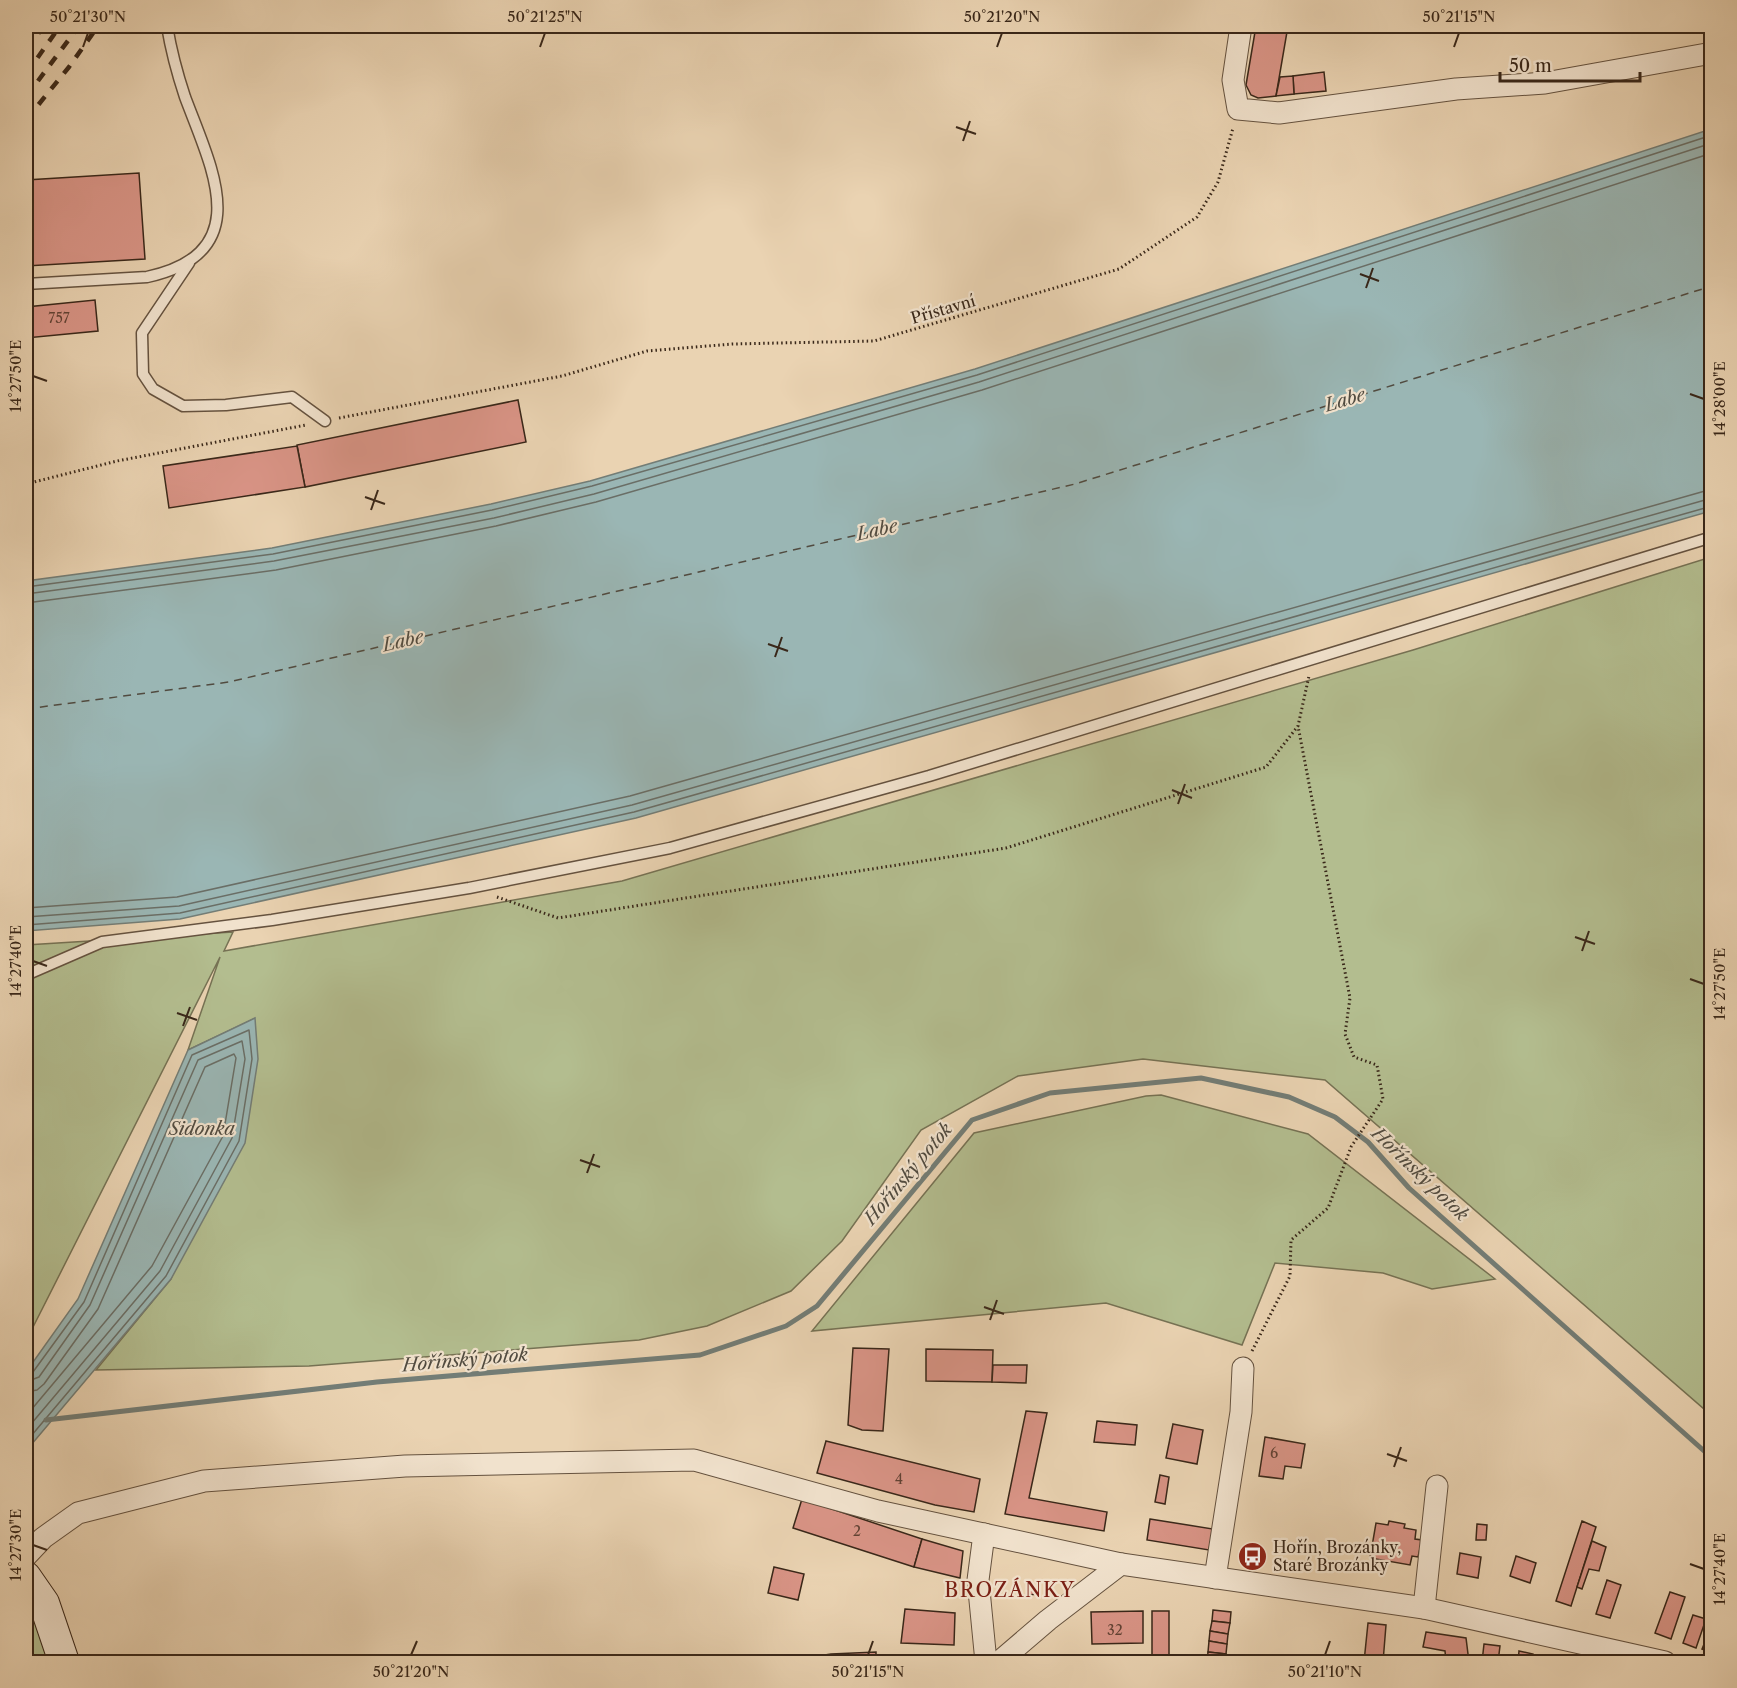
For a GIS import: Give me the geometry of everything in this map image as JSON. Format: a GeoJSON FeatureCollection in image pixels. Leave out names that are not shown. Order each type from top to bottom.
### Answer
{"type":"FeatureCollection","features":[{"type":"Feature","properties":{"kind":"street"},"geometry":{"type":"LineString","coordinates":[[1241,26],[1233,80],[1238,109],[1279,113],[1456,89],[1545,83],[1712,53]]}},
{"type":"Feature","properties":{"kind":"street"},"geometry":{"type":"LineString","coordinates":[[1215,1578],[1241,1412],[1243,1368]]}},
{"type":"Feature","properties":{"kind":"street"},"geometry":{"type":"LineString","coordinates":[[26,1556],[43,1538],[78,1513],[204,1481],[405,1466],[694,1460],[878,1511],[1121,1564],[1424,1608],[1665,1662]]}},
{"type":"Feature","properties":{"kind":"street"},"geometry":{"type":"LineString","coordinates":[[1424,1608],[1437,1486]]}},
{"type":"Feature","properties":{"kind":"street"},"geometry":{"type":"LineString","coordinates":[[984,1534],[978,1580],[986,1662]]}},
{"type":"Feature","properties":{"kind":"street"},"geometry":{"type":"LineString","coordinates":[[999,1662],[1048,1620],[1121,1564]]}},
{"type":"Feature","properties":{"kind":"street"},"geometry":{"type":"LineString","coordinates":[[26,1577],[44,1603],[64,1662]]}},
{"type":"Feature","properties":{"kind":"lane"},"geometry":{"type":"LineString","coordinates":[[167,26],[172,57],[215,178],[219,207],[215,229],[142,333],[143,374],[153,389],[183,406],[226,405],[292,397],[326,421]]}},
{"type":"Feature","properties":{"kind":"lane"},"geometry":{"type":"LineString","coordinates":[[26,284],[147,277],[189,263]]}},
{"type":"Feature","properties":{"kind":"lane"},"geometry":{"type":"LineString","coordinates":[[26,975],[102,942],[272,920],[469,888],[670,848],[929,776],[1314,656],[1712,537]]}},
{"type":"Feature","properties":{"kind":"path","name":"Přístavní"},"geometry":{"type":"LineString","coordinates":[[26,484],[117,461],[562,376],[647,351],[732,344],[874,341],[1119,269],[1197,217],[1218,182],[1238,109]]}},
{"type":"Feature","properties":{"kind":"path"},"geometry":{"type":"LineString","coordinates":[[1243,1368],[1290,1276],[1291,1240],[1328,1208],[1352,1146],[1383,1099],[1377,1065],[1354,1056],[1345,1034],[1350,998],[1298,726],[1314,656]]}},
{"type":"Feature","properties":{"kind":"path"},"geometry":{"type":"LineString","coordinates":[[469,888],[558,918],[1006,848],[1266,766],[1298,726]]}},
{"type":"Feature","properties":{"kind":"green space"},"geometry":{"type":"Polygon","coordinates":[[[1711,557],[1711,1415],[1325,1080],[1143,1059],[1018,1076],[921,1130],[842,1241],[791,1291],[707,1326],[639,1340],[309,1366],[96,1370],[171,1279],[254,1019],[188,1050],[220,957],[26,1341],[26,945],[233,932],[224,951],[622,881],[1413,650],[1711,557]]]}},
{"type":"Feature","properties":{"kind":"green space"},"geometry":{"type":"Polygon","coordinates":[[[1161,1095],[1308,1134],[1495,1279],[1432,1289],[1383,1273],[1275,1263],[1242,1345],[1106,1303],[812,1331],[974,1133],[1146,1096],[1161,1095]]]}},
{"type":"Feature","properties":{"kind":"green space"},"geometry":{"type":"Polygon","coordinates":[[[26,1599],[48,1643],[53,1662],[26,1662],[26,1599]]]}},
{"type":"Feature","properties":{"kind":"water","name":"Labe"},"geometry":{"type":"Polygon","coordinates":[[[1711,129],[1711,511],[636,818],[180,919],[26,931],[26,581],[272,548],[491,504],[590,481],[975,369],[1711,129]]]}},
{"type":"Feature","properties":{"kind":"water","name":"Sidonka"},"geometry":{"type":"Polygon","coordinates":[[[255,1018],[258,1059],[245,1143],[171,1279],[26,1451],[26,1372],[78,1299],[188,1050],[255,1018]]]}},
{"type":"Feature","properties":{"kind":"building"},"geometry":{"type":"Polygon","coordinates":[[[1256,26],[1288,26],[1276,96],[1258,98],[1251,95],[1246,85],[1256,26]]]}},
{"type":"Feature","properties":{"kind":"building"},"geometry":{"type":"Polygon","coordinates":[[[1324,72],[1326,91],[1294,94],[1293,76],[1324,72]]]}},
{"type":"Feature","properties":{"kind":"building"},"geometry":{"type":"Polygon","coordinates":[[[1293,76],[1294,94],[1276,96],[1280,77],[1293,76]]]}},
{"type":"Feature","properties":{"kind":"building"},"geometry":{"type":"Polygon","coordinates":[[[139,173],[145,259],[26,266],[26,180],[139,173]]]}},
{"type":"Feature","properties":{"kind":"building"},"geometry":{"type":"Polygon","coordinates":[[[95,300],[98,331],[26,338],[26,307],[95,300]]]}},
{"type":"Feature","properties":{"kind":"building"},"geometry":{"type":"Polygon","coordinates":[[[518,400],[526,442],[305,487],[297,445],[518,400]]]}},
{"type":"Feature","properties":{"kind":"building"},"geometry":{"type":"Polygon","coordinates":[[[297,446],[305,487],[169,508],[163,466],[297,446]]]}},
{"type":"Feature","properties":{"kind":"building"},"geometry":{"type":"Polygon","coordinates":[[[853,1348],[889,1349],[883,1431],[862,1430],[848,1425],[853,1348]]]}},
{"type":"Feature","properties":{"kind":"building"},"geometry":{"type":"Polygon","coordinates":[[[926,1349],[993,1350],[992,1382],[926,1381],[926,1349]]]}},
{"type":"Feature","properties":{"kind":"building"},"geometry":{"type":"Polygon","coordinates":[[[993,1365],[1027,1365],[1026,1383],[992,1382],[993,1365]]]}},
{"type":"Feature","properties":{"kind":"building"},"geometry":{"type":"Polygon","coordinates":[[[1026,1411],[1047,1413],[1029,1498],[1107,1512],[1104,1531],[1005,1514],[1026,1411]]]}},
{"type":"Feature","properties":{"kind":"building"},"geometry":{"type":"Polygon","coordinates":[[[1097,1421],[1137,1425],[1135,1445],[1094,1442],[1097,1421]]]}},
{"type":"Feature","properties":{"kind":"building"},"geometry":{"type":"Polygon","coordinates":[[[1173,1424],[1203,1430],[1197,1464],[1166,1458],[1173,1424]]]}},
{"type":"Feature","properties":{"kind":"building"},"geometry":{"type":"Polygon","coordinates":[[[1265,1437],[1305,1444],[1301,1468],[1285,1466],[1283,1479],[1259,1476],[1265,1437]]]}},
{"type":"Feature","properties":{"kind":"building"},"geometry":{"type":"Polygon","coordinates":[[[826,1441],[980,1479],[974,1512],[935,1505],[817,1473],[826,1441]]]}},
{"type":"Feature","properties":{"kind":"building"},"geometry":{"type":"Polygon","coordinates":[[[1160,1475],[1169,1477],[1165,1504],[1155,1502],[1160,1475]]]}},
{"type":"Feature","properties":{"kind":"building"},"geometry":{"type":"Polygon","coordinates":[[[802,1499],[922,1539],[914,1567],[793,1528],[802,1499]]]}},
{"type":"Feature","properties":{"kind":"building"},"geometry":{"type":"Polygon","coordinates":[[[1150,1519],[1213,1529],[1209,1550],[1147,1540],[1150,1519]]]}},
{"type":"Feature","properties":{"kind":"building"},"geometry":{"type":"Polygon","coordinates":[[[1389,1521],[1405,1524],[1404,1528],[1416,1530],[1415,1539],[1422,1540],[1418,1557],[1412,1556],[1410,1565],[1370,1558],[1376,1523],[1388,1525],[1389,1521]]]}},
{"type":"Feature","properties":{"kind":"building"},"geometry":{"type":"Polygon","coordinates":[[[1582,1521],[1596,1527],[1571,1606],[1556,1601],[1582,1521]]]}},
{"type":"Feature","properties":{"kind":"building"},"geometry":{"type":"Polygon","coordinates":[[[1477,1524],[1487,1525],[1486,1540],[1476,1540],[1477,1524]]]}},
{"type":"Feature","properties":{"kind":"building"},"geometry":{"type":"Polygon","coordinates":[[[922,1539],[963,1551],[960,1578],[914,1567],[922,1539]]]}},
{"type":"Feature","properties":{"kind":"building"},"geometry":{"type":"Polygon","coordinates":[[[1592,1541],[1606,1547],[1599,1571],[1589,1569],[1582,1589],[1577,1587],[1592,1541]]]}},
{"type":"Feature","properties":{"kind":"building"},"geometry":{"type":"Polygon","coordinates":[[[1460,1553],[1481,1557],[1478,1578],[1457,1574],[1460,1553]]]}},
{"type":"Feature","properties":{"kind":"building"},"geometry":{"type":"Polygon","coordinates":[[[1516,1556],[1536,1563],[1530,1583],[1510,1576],[1516,1556]]]}},
{"type":"Feature","properties":{"kind":"building"},"geometry":{"type":"Polygon","coordinates":[[[774,1567],[804,1574],[798,1600],[768,1593],[774,1567]]]}},
{"type":"Feature","properties":{"kind":"building"},"geometry":{"type":"Polygon","coordinates":[[[1607,1580],[1621,1585],[1610,1618],[1596,1614],[1607,1580]]]}},
{"type":"Feature","properties":{"kind":"building"},"geometry":{"type":"Polygon","coordinates":[[[1028,1586],[1038,1586],[1039,1594],[1028,1595],[1028,1586]]]}},
{"type":"Feature","properties":{"kind":"building"},"geometry":{"type":"Polygon","coordinates":[[[1670,1592],[1685,1597],[1671,1639],[1655,1633],[1670,1592]]]}},
{"type":"Feature","properties":{"kind":"building"},"geometry":{"type":"Polygon","coordinates":[[[905,1609],[955,1613],[954,1645],[901,1643],[905,1609]]]}},
{"type":"Feature","properties":{"kind":"building"},"geometry":{"type":"Polygon","coordinates":[[[1213,1610],[1231,1612],[1230,1623],[1212,1621],[1213,1610]]]}},
{"type":"Feature","properties":{"kind":"building"},"geometry":{"type":"Polygon","coordinates":[[[1143,1611],[1143,1643],[1092,1644],[1091,1612],[1143,1611]]]}},
{"type":"Feature","properties":{"kind":"building"},"geometry":{"type":"Polygon","coordinates":[[[1152,1611],[1169,1611],[1169,1662],[1152,1662],[1152,1611]]]}},
{"type":"Feature","properties":{"kind":"building"},"geometry":{"type":"Polygon","coordinates":[[[1693,1615],[1706,1619],[1696,1648],[1683,1643],[1693,1615]]]}},
{"type":"Feature","properties":{"kind":"building"},"geometry":{"type":"Polygon","coordinates":[[[1212,1621],[1230,1623],[1228,1634],[1210,1631],[1212,1621]]]}},
{"type":"Feature","properties":{"kind":"building"},"geometry":{"type":"Polygon","coordinates":[[[1368,1623],[1386,1625],[1383,1662],[1364,1662],[1368,1623]]]}},
{"type":"Feature","properties":{"kind":"building"},"geometry":{"type":"Polygon","coordinates":[[[1712,1625],[1712,1653],[1702,1649],[1712,1625]]]}},
{"type":"Feature","properties":{"kind":"building"},"geometry":{"type":"Polygon","coordinates":[[[1210,1631],[1228,1634],[1227,1644],[1209,1641],[1210,1631]]]}},
{"type":"Feature","properties":{"kind":"building"},"geometry":{"type":"Polygon","coordinates":[[[1426,1632],[1466,1638],[1469,1662],[1446,1662],[1445,1651],[1423,1647],[1426,1632]]]}},
{"type":"Feature","properties":{"kind":"building"},"geometry":{"type":"Polygon","coordinates":[[[1209,1641],[1227,1644],[1226,1654],[1208,1652],[1209,1641]]]}},
{"type":"Feature","properties":{"kind":"building"},"geometry":{"type":"Polygon","coordinates":[[[1484,1644],[1500,1646],[1498,1662],[1482,1662],[1484,1644]]]}},
{"type":"Feature","properties":{"kind":"building"},"geometry":{"type":"Polygon","coordinates":[[[1519,1651],[1533,1654],[1532,1662],[1518,1662],[1519,1651]]]}},
{"type":"Feature","properties":{"kind":"building"},"geometry":{"type":"Polygon","coordinates":[[[876,1652],[876,1662],[779,1662],[831,1654],[876,1652]]]}},
{"type":"Feature","properties":{"kind":"building"},"geometry":{"type":"Polygon","coordinates":[[[1208,1652],[1226,1654],[1225,1662],[1207,1662],[1208,1652]]]}},
{"type":"Feature","properties":{"kind":"waterway","name":"Hořínský potok"},"geometry":{"type":"LineString","coordinates":[[46,1420],[377,1382],[700,1355],[786,1326],[817,1306],[972,1120],[1050,1093],[1201,1078],[1289,1097],[1335,1117],[1368,1142],[1409,1188],[1712,1458]]}},
{"type":"Feature","properties":{"kind":"ferry route"},"geometry":{"type":"LineString","coordinates":[[26,709],[229,682],[1075,484],[1712,286]]}},
{"type":"Feature","properties":{"kind":"railway"},"geometry":{"type":"LineString","coordinates":[[26,49],[44,26]]}},
{"type":"Feature","properties":{"kind":"railway"},"geometry":{"type":"LineString","coordinates":[[26,74],[60,26]]}},
{"type":"Feature","properties":{"kind":"railway"},"geometry":{"type":"LineString","coordinates":[[26,97],[79,26]]}},
{"type":"Feature","properties":{"kind":"railway"},"geometry":{"type":"LineString","coordinates":[[26,120],[69,67],[98,26]]}},
{"type":"Feature","properties":{"kind":"place","name":"Hořín, Brozánky, Staré Brozánky"},"geometry":{"type":"Point","coordinates":[1252,1556]}},
{"type":"Feature","properties":{"kind":"district","name":"BROZÁNKY"},"geometry":{"type":"Point","coordinates":[1010,1590]}}]}
